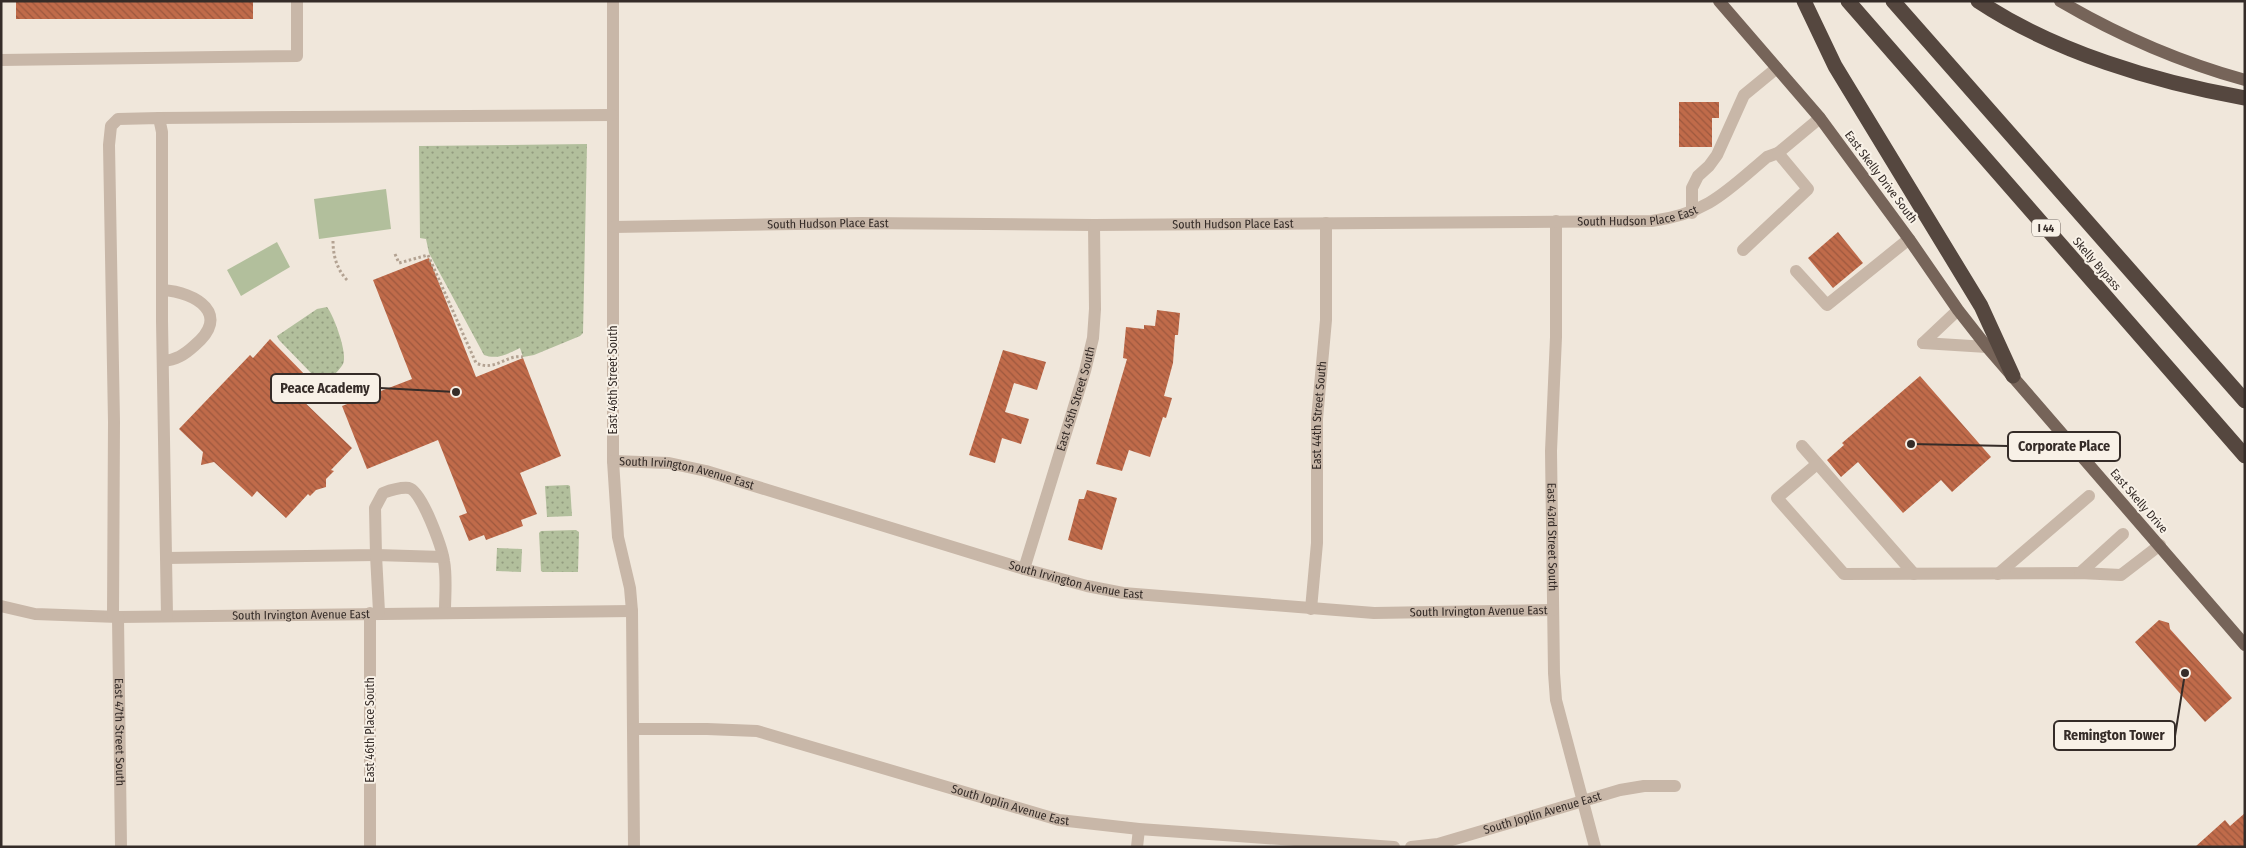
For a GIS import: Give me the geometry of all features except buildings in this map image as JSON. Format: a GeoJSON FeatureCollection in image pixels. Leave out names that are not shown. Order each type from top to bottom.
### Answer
{"type":"FeatureCollection","features":[{"type":"Feature","properties":{"kind":"highway"},"geometry":{"type":"LineString","coordinates":[[1804,1],[1835,66],[1981,306],[2013,376]]}},
{"type":"Feature","properties":{"kind":"highway","name":"Skelly Bypass"},"geometry":{"type":"LineString","coordinates":[[1848,1],[2245,456]]}},
{"type":"Feature","properties":{"kind":"highway","name":"Skelly Bypass"},"geometry":{"type":"LineString","coordinates":[[1893,1],[2245,401]]}},
{"type":"Feature","properties":{"kind":"highway"},"geometry":{"type":"LineString","coordinates":[[1978,1],[2049,39],[2098,59],[2169,82],[2245,98]]}},
{"type":"Feature","properties":{"kind":"main road","name":"East Skelly Drive South"},"geometry":{"type":"LineString","coordinates":[[1719,1],[1820,118],[1909,238],[1958,310],[2013,376]]}},
{"type":"Feature","properties":{"kind":"main road"},"geometry":{"type":"LineString","coordinates":[[2060,1],[2119,34],[2179,58],[2245,80]]}},
{"type":"Feature","properties":{"kind":"main road","name":"East Skelly Drive"},"geometry":{"type":"LineString","coordinates":[[2013,376],[2245,645]]}},
{"type":"Feature","properties":{"kind":"street"},"geometry":{"type":"LineString","coordinates":[[1,60],[297,56],[297,1]]}},
{"type":"Feature","properties":{"kind":"street","name":"East 46th Street South"},"geometry":{"type":"LineString","coordinates":[[613,1],[613,462],[618,537],[630,588],[632,611],[634,847]]}},
{"type":"Feature","properties":{"kind":"street"},"geometry":{"type":"LineString","coordinates":[[1692,213],[1692,188],[1698,176],[1717,155],[1744,95],[1777,68]]}},
{"type":"Feature","properties":{"kind":"street"},"geometry":{"type":"LineString","coordinates":[[167,616],[162,290],[162,132],[158,118],[612,115]]}},
{"type":"Feature","properties":{"kind":"street","name":"East 47th Street South"},"geometry":{"type":"LineString","coordinates":[[120,847],[109,144],[112,126],[118,119],[158,118]]}},
{"type":"Feature","properties":{"kind":"street","name":"South Hudson Place East"},"geometry":{"type":"LineString","coordinates":[[613,227],[861,223],[1094,225],[1652,221],[1692,213],[1727,191],[1767,157],[1778,153],[1820,118]]}},
{"type":"Feature","properties":{"kind":"street"},"geometry":{"type":"LineString","coordinates":[[1743,250],[1808,189],[1778,153]]}},
{"type":"Feature","properties":{"kind":"street","name":"East 43rd Street South"},"geometry":{"type":"LineString","coordinates":[[1556,221],[1556,337],[1551,451],[1554,674],[1556,700],[1595,847]]}},
{"type":"Feature","properties":{"kind":"street","name":"East 44th Street South"},"geometry":{"type":"LineString","coordinates":[[1312,609],[1317,543],[1317,419],[1326,320],[1326,223]]}},
{"type":"Feature","properties":{"kind":"street","name":"East 45th Street South"},"geometry":{"type":"LineString","coordinates":[[1024,569],[1085,371],[1093,338],[1095,309],[1094,225]]}},
{"type":"Feature","properties":{"kind":"street"},"geometry":{"type":"LineString","coordinates":[[1796,271],[1827,305],[1909,238]]}},
{"type":"Feature","properties":{"kind":"street"},"geometry":{"type":"LineString","coordinates":[[162,290],[177,291],[193,297],[205,306],[212,319],[211,326],[203,339],[185,354],[174,360],[163,360]]}},
{"type":"Feature","properties":{"kind":"street"},"geometry":{"type":"LineString","coordinates":[[1958,310],[1923,343],[1987,347]]}},
{"type":"Feature","properties":{"kind":"street"},"geometry":{"type":"LineString","coordinates":[[1802,446],[1914,574]]}},
{"type":"Feature","properties":{"kind":"street","name":"South Irvington Avenue East"},"geometry":{"type":"LineString","coordinates":[[613,462],[669,463],[706,471],[1024,569],[1087,586],[1123,593],[1374,613],[1553,610]]}},
{"type":"Feature","properties":{"kind":"street"},"geometry":{"type":"LineString","coordinates":[[1817,464],[1778,498],[1844,574],[2080,573],[2121,575],[2160,546]]}},
{"type":"Feature","properties":{"kind":"street","name":"East 46th Place South"},"geometry":{"type":"LineString","coordinates":[[370,847],[376,556],[375,508],[383,493],[395,489],[411,488],[417,493],[430,519],[443,557]]}},
{"type":"Feature","properties":{"kind":"street"},"geometry":{"type":"LineString","coordinates":[[1998,574],[2089,496]]}},
{"type":"Feature","properties":{"kind":"street"},"geometry":{"type":"LineString","coordinates":[[2080,573],[2123,534]]}},
{"type":"Feature","properties":{"kind":"street"},"geometry":{"type":"LineString","coordinates":[[166,558],[443,557],[445,612]]}},
{"type":"Feature","properties":{"kind":"street","name":"South Irvington Avenue East"},"geometry":{"type":"LineString","coordinates":[[1,606],[35,614],[115,616],[632,611]]}},
{"type":"Feature","properties":{"kind":"street","name":"South Joplin Avenue East"},"geometry":{"type":"LineString","coordinates":[[633,729],[707,728],[757,731],[1059,820],[1139,829],[1394,847]]}},
{"type":"Feature","properties":{"kind":"street","name":"South Joplin Avenue East"},"geometry":{"type":"LineString","coordinates":[[1411,847],[1438,844],[1620,790],[1644,786],[1674,786]]}},
{"type":"Feature","properties":{"kind":"street"},"geometry":{"type":"LineString","coordinates":[[1137,847],[1139,829]]}},
{"type":"Feature","properties":{"kind":"path"},"geometry":{"type":"LineString","coordinates":[[333,241],[335,259],[342,275],[348,281]]}},
{"type":"Feature","properties":{"kind":"path"},"geometry":{"type":"LineString","coordinates":[[395,254],[399,264],[428,255],[476,363],[484,366],[494,365],[518,356],[523,357]]}},
{"type":"Feature","properties":{"kind":"green space"},"geometry":{"type":"Polygon","coordinates":[[[587,144],[583,333],[580,336],[534,355],[523,357],[520,348],[498,357],[484,355],[429,253],[426,239],[420,238],[419,146],[587,144]]]}},
{"type":"Feature","properties":{"kind":"green space"},"geometry":{"type":"Polygon","coordinates":[[[386,189],[391,229],[319,239],[314,199],[386,189]]]}},
{"type":"Feature","properties":{"kind":"green space"},"geometry":{"type":"Polygon","coordinates":[[[277,242],[290,267],[241,296],[227,270],[277,242]]]}},
{"type":"Feature","properties":{"kind":"green space"},"geometry":{"type":"Polygon","coordinates":[[[327,307],[333,318],[344,352],[342,366],[330,379],[312,374],[277,336],[317,309],[327,307]]]}},
{"type":"Feature","properties":{"kind":"green space"},"geometry":{"type":"Polygon","coordinates":[[[545,486],[570,486],[572,516],[547,517],[545,486]]]}},
{"type":"Feature","properties":{"kind":"green space"},"geometry":{"type":"Polygon","coordinates":[[[576,530],[579,532],[578,572],[541,571],[539,533],[541,531],[576,530]]]}},
{"type":"Feature","properties":{"kind":"green space"},"geometry":{"type":"Polygon","coordinates":[[[497,548],[522,549],[521,572],[496,571],[497,548]]]}},
{"type":"Feature","properties":{"kind":"place","name":"Peace Academy"},"geometry":{"type":"Point","coordinates":[456,392]}},
{"type":"Feature","properties":{"kind":"place","name":"Corporate Place"},"geometry":{"type":"Point","coordinates":[1911,444]}},
{"type":"Feature","properties":{"kind":"place","name":"Remington Tower"},"geometry":{"type":"Point","coordinates":[2185,673]}}]}
